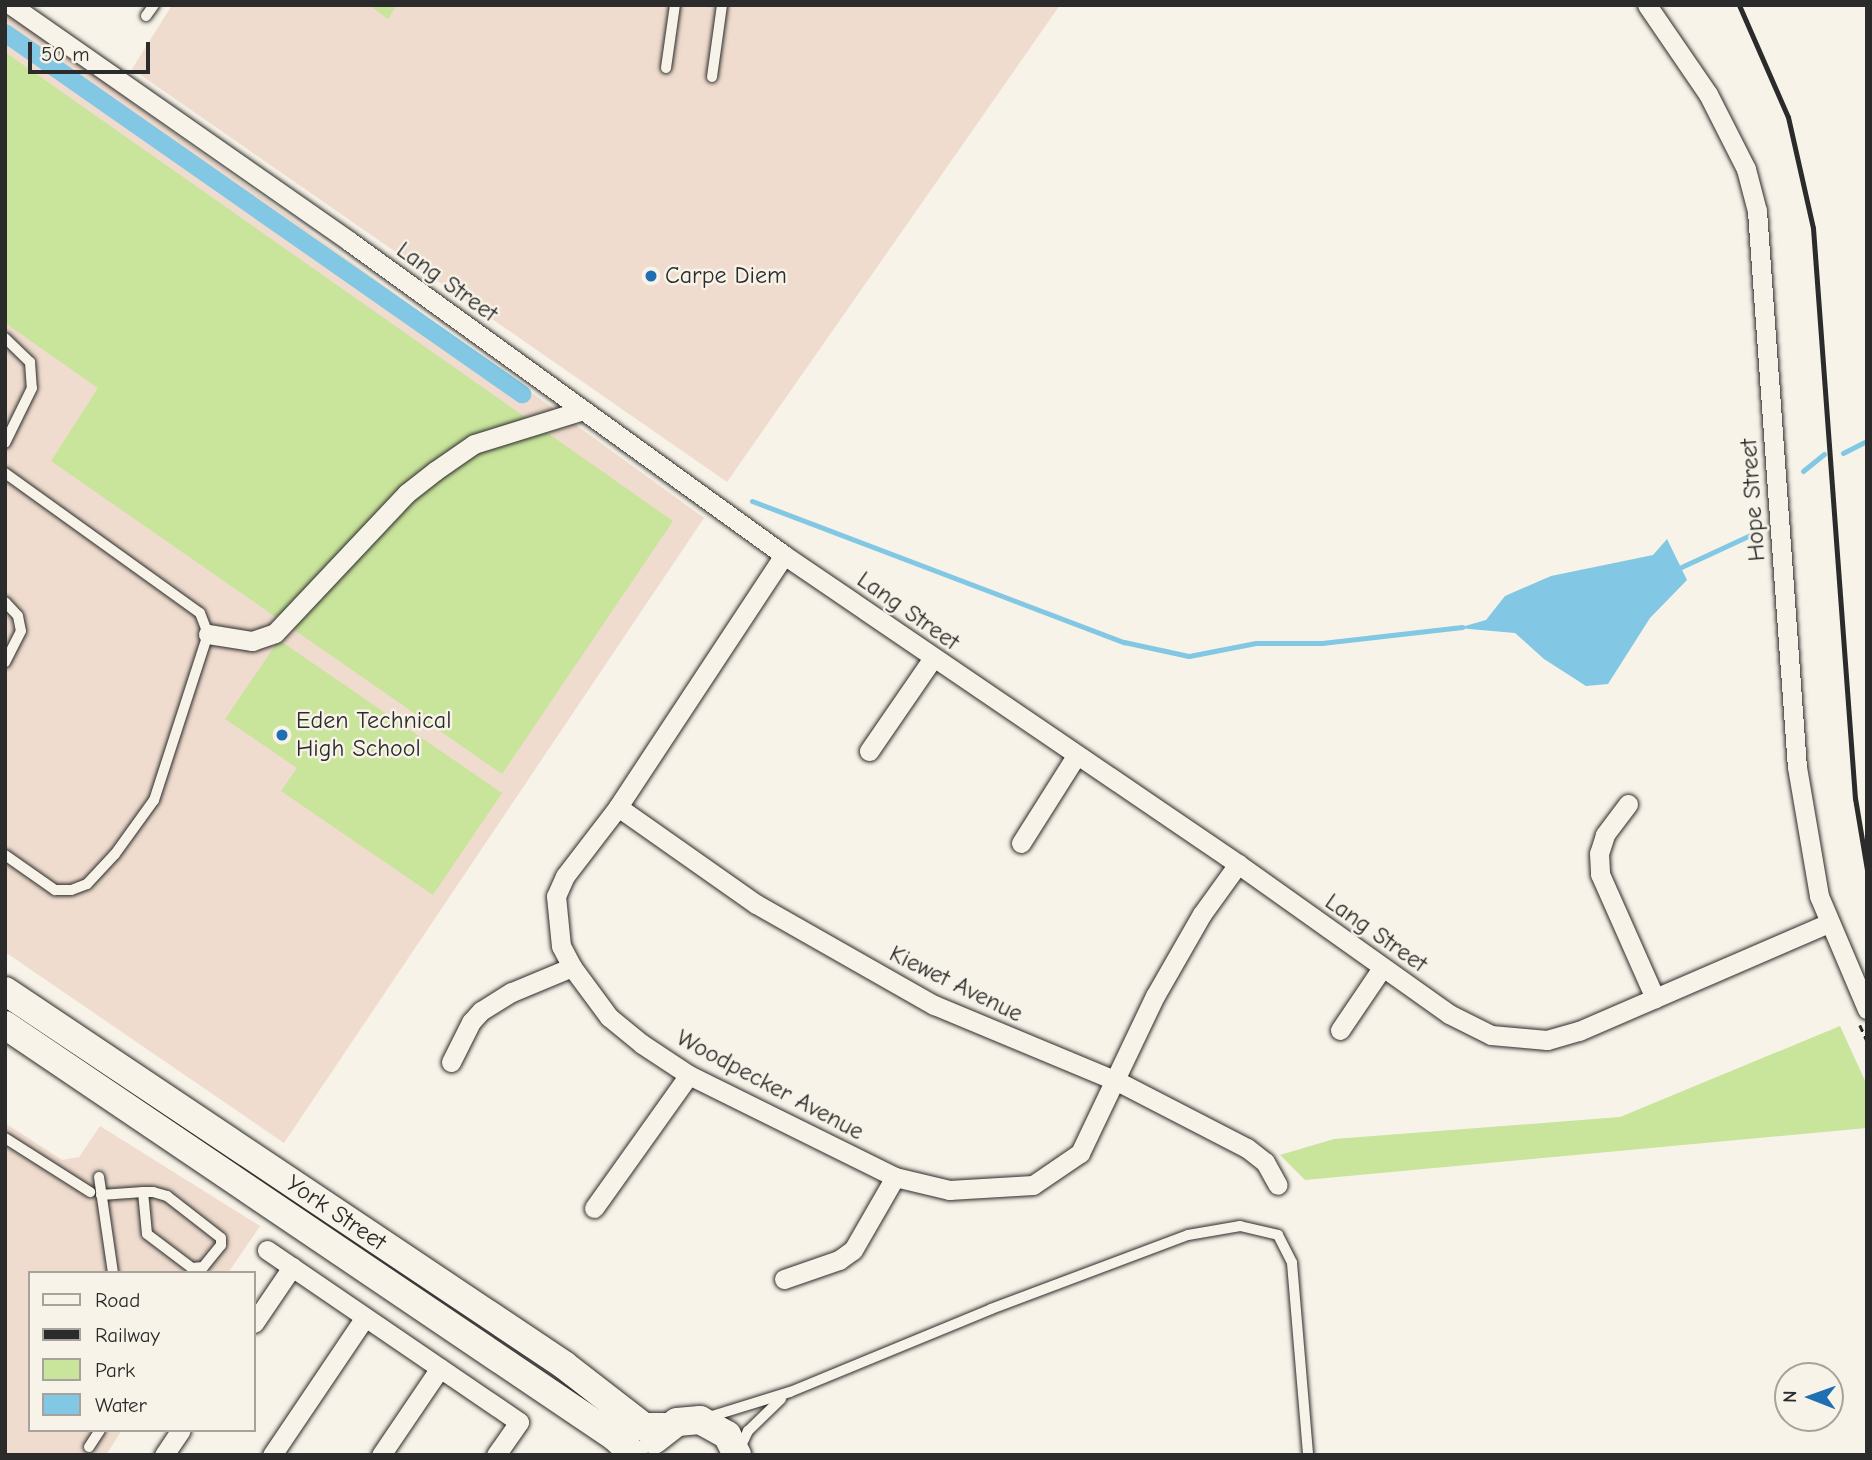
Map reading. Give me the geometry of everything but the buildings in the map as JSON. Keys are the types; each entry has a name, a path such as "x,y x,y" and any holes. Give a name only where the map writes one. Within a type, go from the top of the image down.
{"main road":[{"name":"York Street","path":"5,991 564,1365 643,1427 667,1427 700,1420"},
{"name":"York Street","path":"5,1025 606,1431 634,1455"},
{"path":"700,1420 719,1428 737,1454"},
{"path":"648,1455 667,1427"}],"street":[{"name":"Lang Street","path":"11,5 784,555 1238,864 1449,1014 1491,1035 1522,1040 1579,1031 1828,923"},
{"name":"Hope Street","path":"1647,5 1708,94 1746,169 1757,211 1797,767 1828,923 1867,1009"},
{"path":"208,634 252,641 275,633 407,493 435,471 474,444 583,410"},
{"name":"Woodpecker Avenue","path":"784,555 618,807 565,876 556,896 561,946 572,967 609,1017 690,1075 895,1177 950,1190 1033,1185 1080,1153 1117,1082 1155,996 1202,914 1238,864"},
{"path":"869,751 933,658"},
{"path":"1021,843 1076,756"},
{"path":"1628,804 1605,835 1599,853 1600,874 1655,998"},
{"name":"Kiewet Avenue","path":"618,807 756,904 934,1005 1117,1082 1247,1148 1265,1162 1279,1185"},
{"path":"451,1062 471,1022 481,1011 512,992 572,967"},
{"path":"1340,1030 1382,968"},
{"path":"594,1208 690,1075"},
{"path":"784,1279 839,1260 853,1250 895,1177"},
{"path":"267,1250 519,1422 496,1455"},
{"path":"256,1320 292,1267"},
{"path":"271,1455 365,1317"},
{"path":"381,1455 440,1368"},
{"path":"164,1455 180,1432"}],"lane":[{"path":"146,16 154,5"},
{"path":"666,68 675,5"},
{"path":"712,76 722,5"},
{"path":"5,338 30,362 32,388 5,443"},
{"path":"5,473 200,613 208,634 155,800 115,854 87,884 71,891 55,890 5,855"},
{"path":"5,602 18,616 21,631 5,662"},
{"path":"5,1138 90,1192"},
{"path":"99,1177 113,1271"},
{"path":"101,1195 142,1192 167,1196 221,1238 221,1245 204,1267 192,1268 147,1234 142,1192"},
{"path":"700,1420 790,1392 1188,1235 1240,1226 1263,1228 1278,1235 1292,1263 1308,1455"},
{"path":"737,1454 748,1431 790,1392"},
{"path":"89,1447 99,1432"}],"shaded area":[{"name":"Carpe Diem","path":"172,5 1060,5 727,482 132,69"},
{"name":"Eden Technical High School","path":"5,10 704,518 284,1143 5,952"},
{"path":"5,1123 62,1160 79,1157 100,1126 260,1226 229,1271 28,1271 28,1432 121,1432 106,1455 5,1455"}],"green space":[{"path":"369,5 397,5 388,19"},
{"path":"5,52 673,521 502,774 51,461 98,388 5,323"},
{"path":"279,640 502,793 433,895 281,791 297,768 225,719"},
{"path":"1840,1026 1867,1085 1867,1128 1305,1180 1280,1155 1334,1139 1620,1117"}],"water":[{"path":"1667,539 1687,580 1650,618 1608,684 1586,686 1544,659 1515,633 1458,628 1486,620 1505,596 1551,576 1653,555"}],"waterway":[{"path":"5,33 522,394"},
{"path":"1843,453 1867,441"},
{"path":"1803,471 1824,454"},
{"path":"752,501 1124,642 1189,656 1256,643 1322,643 1462,627"},
{"path":"1677,569 1757,532"}],"railway":[{"path":"1739,5 1788,117 1813,228 1855,798 1867,870"}],"place":[{"name":"Carpe Diem","path":"651,276"},
{"name":"Eden Technical High School","path":"282,735"}]}
